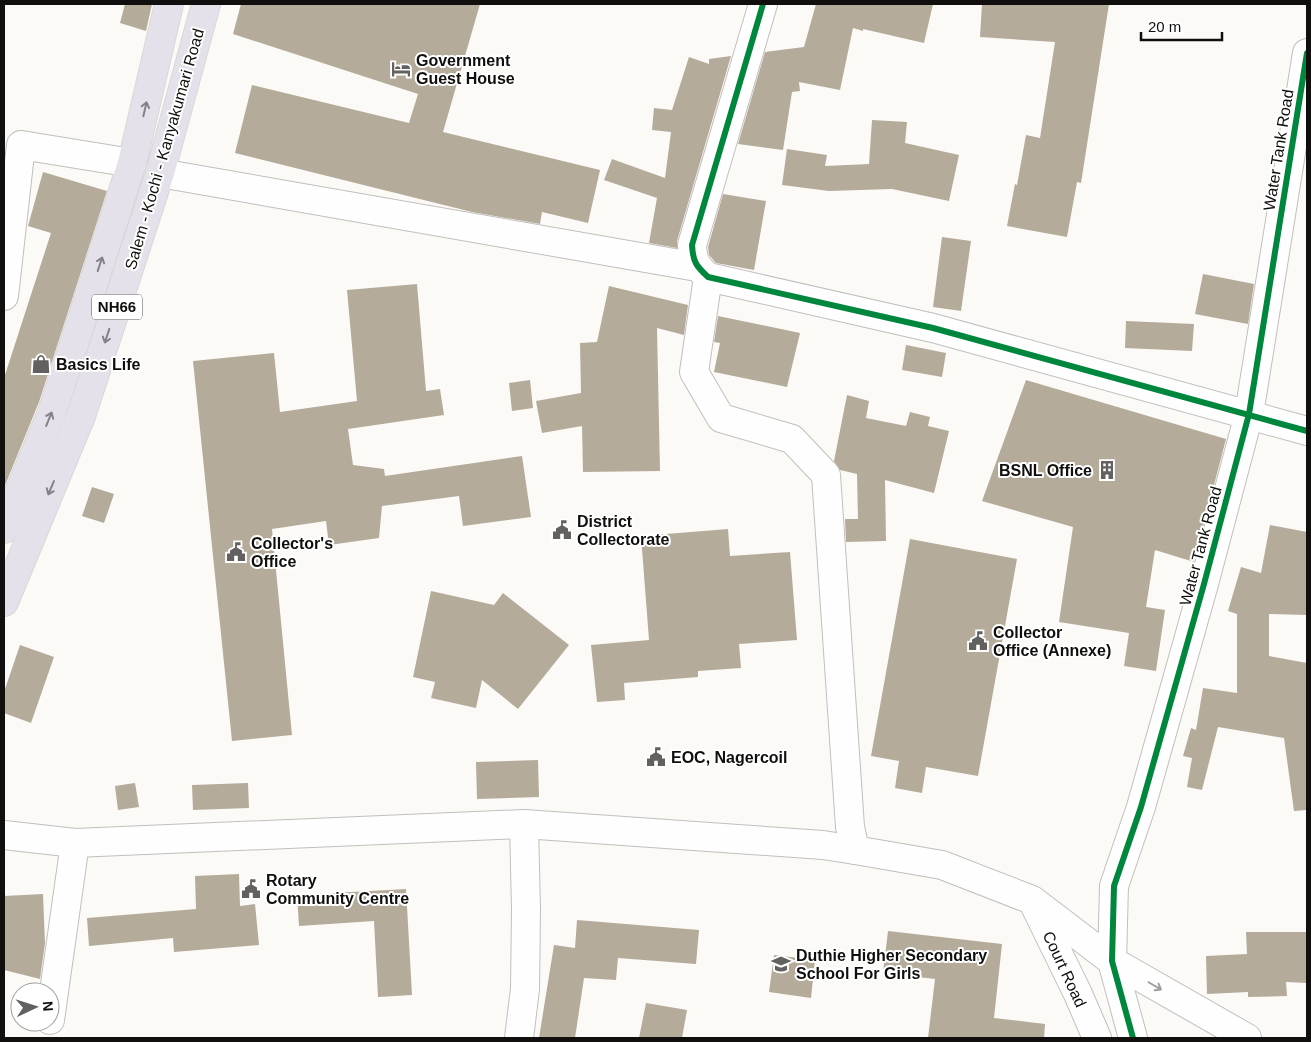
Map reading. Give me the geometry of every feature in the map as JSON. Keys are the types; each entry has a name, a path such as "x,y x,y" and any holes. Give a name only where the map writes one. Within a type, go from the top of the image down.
{"highway":[{"name":"Salem - Kochi - Kanyakumari Road","path":"4,529 52,412 132,163 169,4"},
{"name":"Salem - Kochi - Kanyakumari Road","path":"4,602 81,416 160,172 206,4"}],"street":[{"path":"763,4 692,245 693,257 702,272 694,372 721,418 792,439 826,475 850,827 855,850"},
{"name":"Water Tank Road","path":"1132,1038 1112,961 1114,886 1141,807 1204,584 1249,414 1307,53"},
{"path":"4,296 12,144 132,163"},
{"path":"160,172 702,272 933,328 1307,431"},
{"path":"4,813 15,822 32,831 69,842"},
{"path":"519,1038 525,989 524,824"},
{"path":"4,853 69,842 524,824 823,845 942,865 1032,900 1112,961 1247,1038"},
{"path":"4,835 69,842"},
{"path":"54,982 69,842"},
{"name":"Court Road","path":"1032,900 1078,994 1097,1038"}],"building":[{"path":"125,4 152,4 146,31 120,23"},
{"path":"241,4 480,4 443,132 600,170 588,223 542,212 540,224 472,212 235,153 252,85 409,123 418,94 233,34"},
{"path":"816,4 933,4 924,43 853,28 840,90 799,82 800,91 792,92 783,150 738,144 765,52 804,47"},
{"path":"982,4 1109,4 1081,183 1077,182 1067,237 1007,226 1026,135 1040,138 1055,42 980,37"},
{"path":"731,56 677,241 677,248 649,243 657,198 604,180 612,159 665,178 671,132 652,130 654,108 672,110 689,57 709,64 709,59"},
{"path":"872,120 907,122 905,143 959,155 949,201 892,189 829,191 782,185 787,149 827,155 825,166 869,164"},
{"path":"43,172 107,191 39,402 4,488 4,378 51,233 28,226"},
{"path":"723,194 766,201 754,270 716,263 709,255 708,247"},
{"path":"942,237 971,241 961,311 933,307"},
{"path":"1203,274 1254,284 1248,324 1195,314"},
{"path":"417,284 426,391 440,389 444,415 348,429 353,465 384,469 385,476 522,456 531,517 463,526 459,496 382,506 379,538 329,545 326,521 272,529 292,735 232,741 193,361 274,353 280,412 357,401 347,290"},
{"path":"609,286 688,305 684,335 657,328 660,471 583,472 582,426 542,433 536,401 581,393 580,343 597,342"},
{"path":"718,316 800,333 787,387 714,372 720,343 714,342"},
{"path":"1126,321 1194,324 1192,351 1125,348"},
{"path":"906,345 946,353 942,377 902,370"},
{"path":"530,380 533,408 512,411 509,383"},
{"name":"BSNL Office","path":"1026,380 1226,439 1194,562 1155,550 1146,607 1165,610 1156,671 1124,666 1129,633 1059,622 1073,527 982,501"},
{"path":"847,395 869,401 866,418 906,426 910,412 930,417 928,426 949,431 934,493 885,480 886,541 846,542 845,519 858,519 857,474 840,470 834,461"},
{"path":"92,487 114,494 104,523 82,516"},
{"path":"1270,525 1307,532 1307,615 1269,614 1269,656 1307,663 1307,810 1294,811 1284,738 1218,727 1202,790 1187,787 1192,758 1183,756 1191,728 1196,730 1203,688 1237,693 1237,614 1228,611 1241,567 1261,573"},
{"path":"728,529 730,556 790,552 797,640 739,644 741,668 698,671 698,677 624,683 625,700 597,702 591,645 649,640 641,536"},
{"path":"910,539 1017,559 978,776 926,767 922,793 895,788 899,761 871,756"},
{"path":"431,591 494,605 503,593 569,645 518,709 482,680 476,708 431,698 435,682 413,677"},
{"path":"20,645 54,657 31,723 4,713 4,692"},
{"path":"538,760 539,797 477,799 476,762"},
{"path":"135,783 139,807 118,810 115,786"},
{"path":"248,783 249,808 193,810 192,785"},
{"path":"239,874 240,906 255,904 259,945 174,952 173,938 89,946 87,918 196,909 195,876"},
{"path":"406,889 412,995 378,997 374,921 299,926 297,895"},
{"path":"43,894 45,943 40,979 4,970 4,896"},
{"path":"577,920 699,930 696,964 618,958 616,980 584,978 575,1038 539,1038 554,945 575,948"},
{"path":"888,931 1002,944 994,1018 1045,1024 1044,1038 928,1038 935,979 883,973"},
{"path":"1246,932 1307,932 1307,983 1286,982 1287,996 1248,997 1248,992 1207,994 1206,956 1247,954"},
{"path":"774,955 815,960 811,998 769,992"},
{"path":"646,1003 687,1010 682,1038 639,1038"}],"cycle path":[{"path":"763,4 692,245 696,263 708,277 933,328 1307,431"},
{"path":"1133,1038 1112,961 1114,886 1141,807 1204,584 1249,414 1307,53"}],"place":[{"name":"Government Guest House","path":"401,69"},
{"name":"Basics Life","path":"41,364"},
{"name":"BSNL Office","path":"1107,470"},
{"name":"District Collectorate","path":"562,530"},
{"name":"Collector's Office","path":"236,552"},
{"name":"Collector Office (Annexe)","path":"978,641"},
{"name":"EOC, Nagercoil","path":"656,757"},
{"name":"Rotary Community Centre","path":"251,889"},
{"name":"Duthie Higher Secondary School For Girls","path":"781,964"}]}
